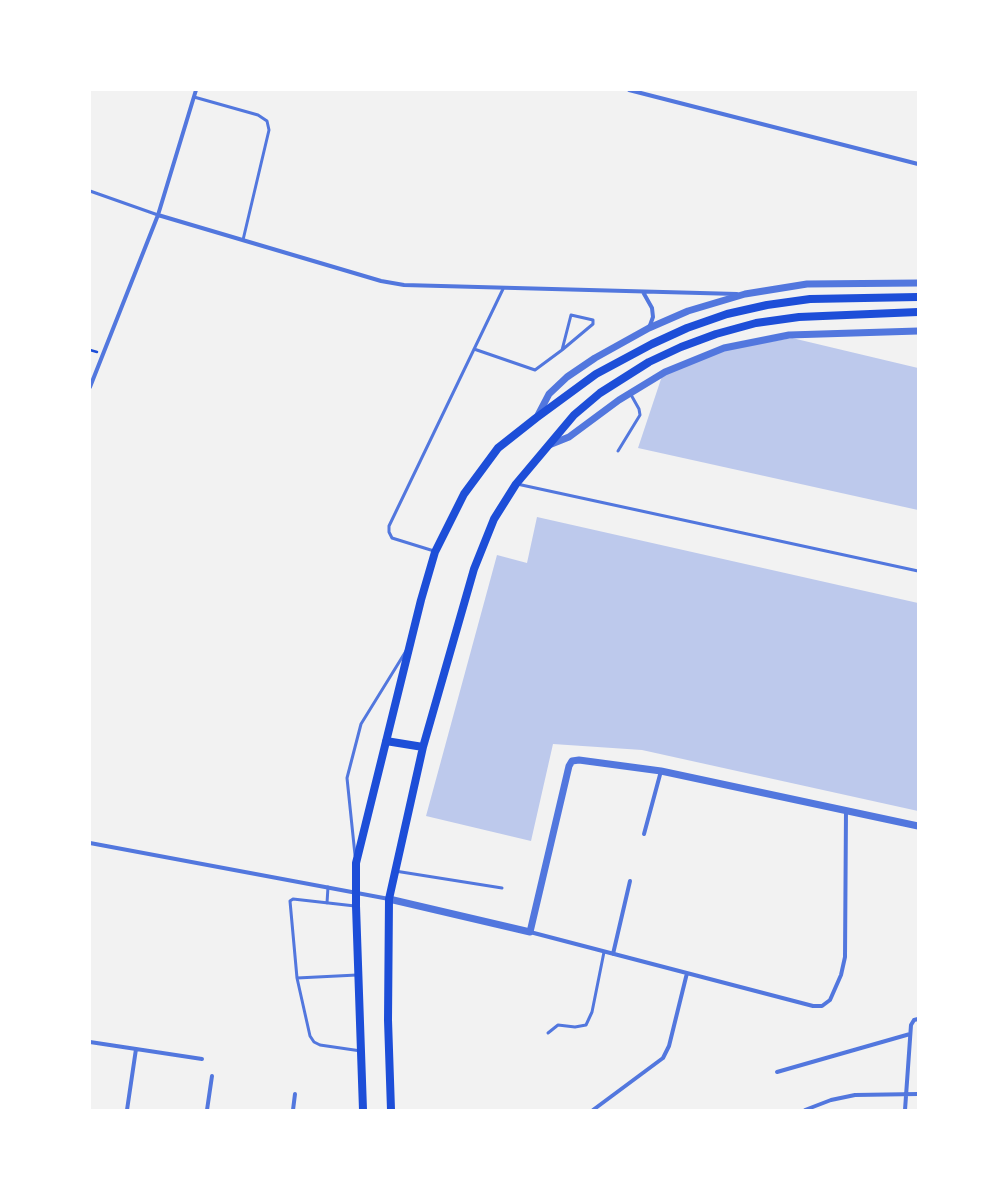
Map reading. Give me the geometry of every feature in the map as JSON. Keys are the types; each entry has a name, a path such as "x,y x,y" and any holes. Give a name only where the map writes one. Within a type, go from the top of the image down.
{"main road":[{"path":"363,1110 355,892 356,863 408,648 435,552 464,494 498,448 536,418 596,374 680,331 727,314 767,305 810,299 918,297"},
{"path":"391,1110 388,1020 389,899 423,748 474,569 494,519 516,484 574,416 600,394 649,362 681,347 716,334 756,323 799,317 918,312"},
{"path":"386,741 423,748"}],"street":[{"path":"90,387 158,215 196,90"},
{"path":"629,90 918,164"},
{"path":"158,215 396,284 503,289 745,294"},
{"path":"536,418 549,394 567,377 595,358 649,328 688,311 745,294 807,284 916,283"},
{"path":"643,292 652,308 653,317 649,328"},
{"path":"549,445 569,438 630,393 664,372 724,348 789,335 918,331"},
{"path":"530,932 569,766 572,761 579,760 661,771 846,809 918,826"},
{"path":"644,834 661,771"},
{"path":"90,843 389,899 530,932 813,1006 822,1006 830,1000 841,975 845,957 846,809"},
{"path":"613,954 630,881"},
{"path":"593,1110 663,1058 669,1046 687,973"},
{"path":"906,1110 911,1025 916,1020"},
{"path":"777,1072 910,1034"},
{"path":"90,1042 202,1059"},
{"path":"127,1110 136,1049"},
{"path":"207,1110 212,1076"},
{"path":"805,1110 832,1100 855,1096 906,1093 918,1094"},
{"path":"293,1110 295,1094"}],"lane":[{"path":"194,97 258,115 267,122 269,130 243,240"},
{"path":"90,191 158,215"},
{"path":"916,283 918,276"},
{"path":"435,552 392,538 389,532 389,526 503,289"},
{"path":"474,350 535,370 562,350 593,324 593,320 571,315 562,350"},
{"path":"618,451 640,415 639,408 630,393"},
{"path":"516,484 918,572"},
{"path":"356,863 347,778 362,724 408,648"},
{"path":"395,871 502,888"},
{"path":"327,903 328,887"},
{"path":"356,906 293,899 290,901 297,978 310,1036 314,1042 320,1045 361,1051"},
{"path":"548,1032 551,1028 558,1025 575,1027 586,1025 592,1012 604,952"},
{"path":"297,978 359,975"}],"building":[{"path":"792,338 918,368 918,510 638,448 662,376 728,349"},
{"path":"537,517 918,603 918,811 642,750 553,744 531,841 426,816 497,555 527,563"}]}
